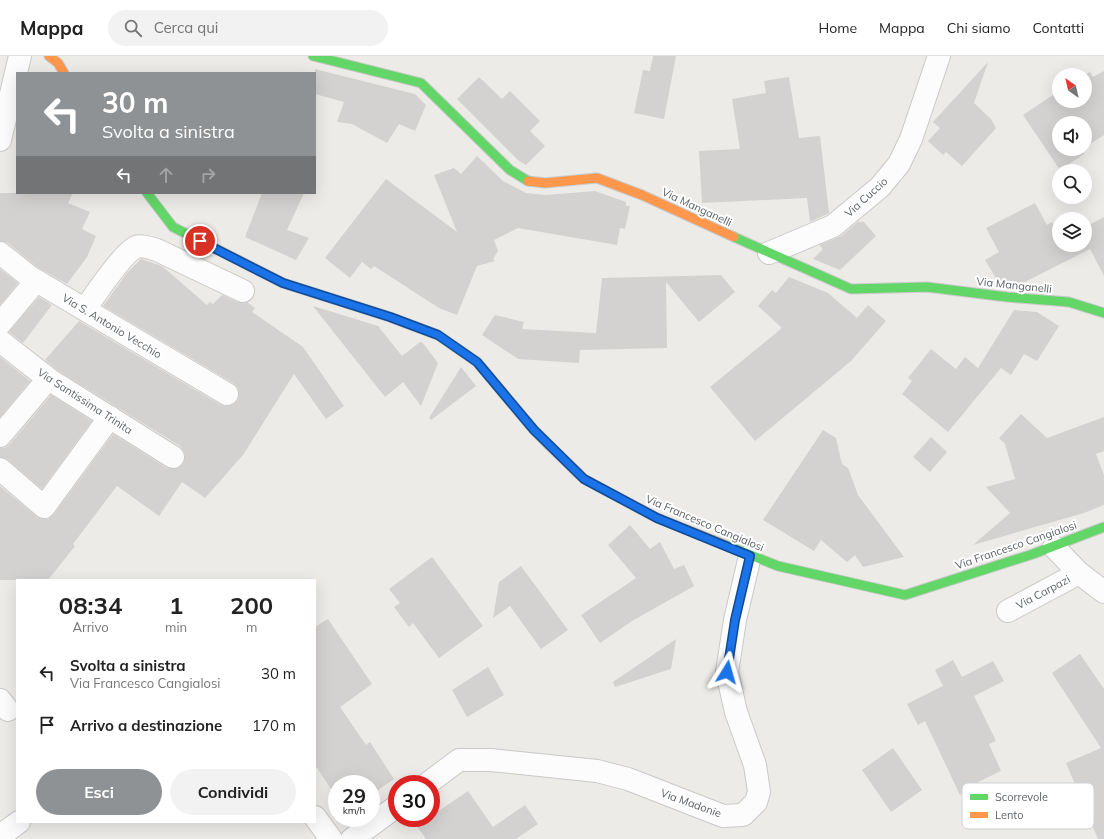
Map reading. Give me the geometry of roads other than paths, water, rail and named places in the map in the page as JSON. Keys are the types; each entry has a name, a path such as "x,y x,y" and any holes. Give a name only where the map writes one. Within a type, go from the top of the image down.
{"street":[{"path":"16,72 20,56"},
{"path":"50,56 58,63 63,72"},
{"name":"Via Manganelli","path":"314,56 367,62 421,83 510,170 528,181 545,183 597,178 642,194 851,289 927,287 1007,297 1069,302 1104,313"},
{"name":"Via Cuccio","path":"769,253 833,226 880,187 899,164 911,139 939,56"},
{"path":"0,140 16,73"},
{"name":"Via Francesco Cangialosi","path":"148,194 173,227 283,283 390,317 438,335 477,362 534,430 584,479 657,518 778,566 905,595 1054,547 1104,527"},
{"path":"85,309 117,267 132,250 137,247 147,247 157,250 242,291"},
{"name":"Via S. Antonio Vecchio","path":"0,253 36,281 227,394"},
{"path":"0,324 36,281"},
{"name":"Via Santissima Trinita","path":"0,341 48,379 173,457"},
{"path":"0,436 48,379"},
{"path":"0,469 44,507 110,417"},
{"path":"1054,547 1078,573 1104,592"},
{"name":"Via Madonie","path":"439,775 459,760 491,760 596,771 628,779 723,816 743,815 756,802 759,792 755,766 736,712 727,672 735,620 750,556"},
{"name":"Via Carpazi","path":"1008,611 1078,573"},
{"path":"352,839 388,813"},
{"path":"316,818 331,839"},
{"path":"0,836 18,823"}]}
